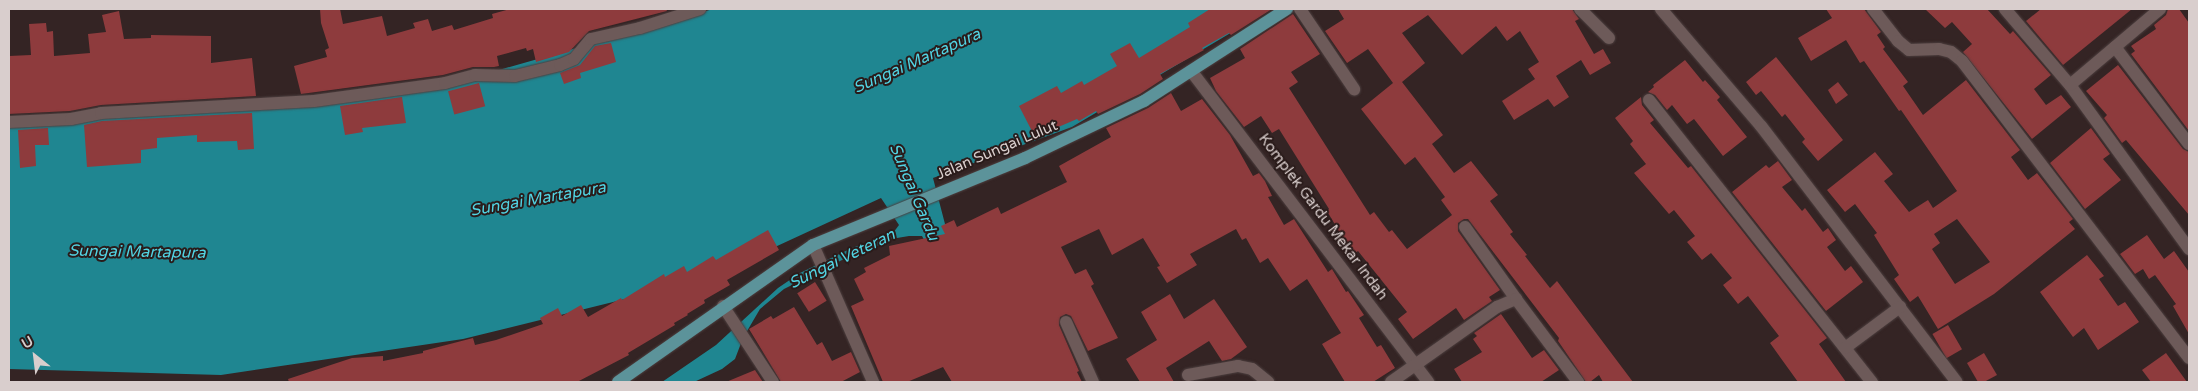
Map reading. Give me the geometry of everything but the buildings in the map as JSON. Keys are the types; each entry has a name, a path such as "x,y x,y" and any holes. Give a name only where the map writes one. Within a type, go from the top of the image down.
{"main road":[{"name":"Jalan Sungai Lulut","path":"618,382 723,306 864,223 1025,158 1144,101 1192,72 1286,9"}],"street":[{"path":"9,122 71,119 101,113 314,101 445,83 475,76 515,76 560,65 574,59 590,39 640,28 700,9"},
{"path":"1300,9 1354,89"},
{"path":"1580,9 1609,38"},
{"path":"1661,9 1761,126 1956,382"},
{"path":"1873,9 1898,41 1909,50 1939,49 1951,52 1962,61 2189,358"},
{"path":"2006,9 2070,85 2189,250"},
{"path":"2070,85 2160,9"},
{"path":"2115,47 2189,144"},
{"name":"Komplek Gardu Mekar Indah","path":"1192,72 1428,382"},
{"path":"1649,100 1872,382"},
{"path":"1465,227 1578,382"},
{"path":"816,250 873,382"},
{"path":"1391,382 1497,307 1516,299"},
{"path":"723,306 772,382"},
{"path":"1845,348 1900,307"},
{"path":"1066,322 1093,382"},
{"path":"1188,375 1238,366 1252,369 1268,382"}],"water":[{"path":"713,9 1271,9 1072,127 933,178 945,224 1033,331 1058,382 1035,382 1017,351 949,286 922,236 909,236 885,240 884,244 852,255 784,289 760,309 743,338 735,359 722,369 694,382 662,382 716,345 778,288 800,273 852,248 893,233 899,225 881,198 706,279 463,339 221,375 9,369 9,121 271,105 492,72"}],"water label":[{"name":"Sungai Martapura","path":"917,61"},
{"name":"Sungai Gardu","path":"914,192"},
{"name":"Sungai Martapura","path":"538,199"},
{"name":"Sungai Martapura","path":"137,252"},
{"name":"Sungai Veteran","path":"842,259"}]}
